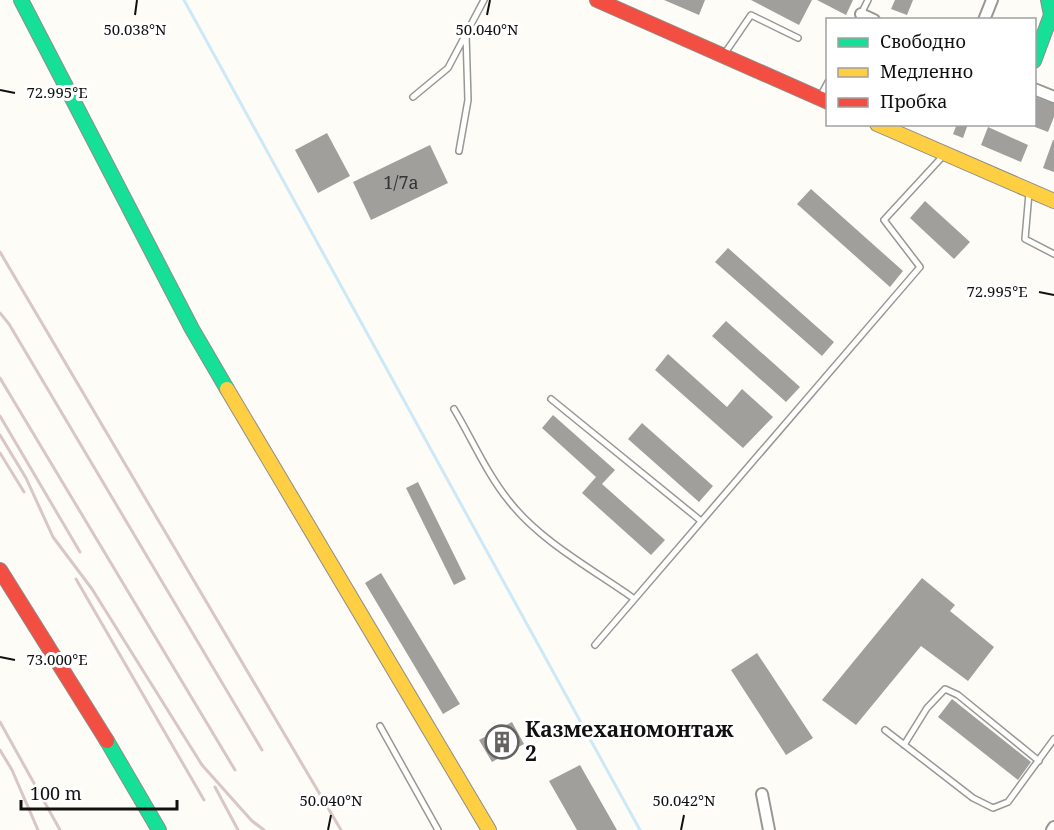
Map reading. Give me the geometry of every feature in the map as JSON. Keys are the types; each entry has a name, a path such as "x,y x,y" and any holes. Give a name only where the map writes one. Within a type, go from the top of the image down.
{"street":[{"path":"21,0 192,329 489,830"},
{"path":"597,0 824,100"},
{"path":"985,18 992,0"},
{"path":"1036,59 1051,15 1048,0"},
{"path":"1036,89 1054,97"},
{"path":"881,126 1054,201"},
{"path":"0,570 159,830"},
{"path":"762,794 769,830"}],"lane":[{"path":"413,97 448,68 484,0"},
{"path":"860,17 868,0"},
{"path":"723,57 751,15 798,38"},
{"path":"459,151 468,100 466,33"},
{"path":"596,645 633,598 920,267 884,220 945,155"},
{"path":"1030,191 1025,239 1054,254"},
{"path":"551,399 701,521"},
{"path":"454,409 507,500 520,514 541,532 633,598"},
{"path":"904,745 927,708 945,689 958,694 1039,760"},
{"path":"380,726 438,830"},
{"path":"885,730 973,798 993,808 1008,802 1054,739"}],"building":[{"path":"664,0 705,0 699,15"},
{"path":"751,0 812,0 799,25"},
{"path":"817,0 853,0 846,15"},
{"path":"895,0 913,0 907,15 891,9"},
{"path":"1036,97 1054,104 1054,117 1048,132 1035,127"},
{"path":"956,126 967,126 963,138 953,134"},
{"path":"988,127 1028,145 1021,162 981,145"},
{"path":"327,133 350,176 318,193 295,150"},
{"path":"1054,140 1054,172 1043,168"},
{"path":"430,145 448,183 371,220 353,182"},
{"path":"811,189 903,271 890,287 797,204"},
{"path":"925,201 970,242 954,259 910,218"},
{"path":"728,248 834,342 822,356 715,262"},
{"path":"726,321 800,387 786,402 712,336"},
{"path":"668,354 727,407 742,389 773,417 743,448 655,370"},
{"path":"553,415 615,470 602,484 665,540 651,555 582,493 596,477 542,428"},
{"path":"642,423 713,486 699,502 628,439"},
{"path":"418,482 466,579 454,585 406,488"},
{"path":"381,573 460,704 443,714 365,583"},
{"path":"922,578 955,605 950,611 994,647 968,681 921,646 856,725 822,700"},
{"path":"757,653 813,738 786,755 731,670"},
{"path":"952,699 1031,762 1018,780 938,717"},
{"name":"Казмеханомонтаж 2","path":"512,722 524,744 492,762 479,740"},
{"path":"580,765 617,830 577,830 549,781"}],"waterway":[{"path":"184,0 640,830"}],"railway":[{"path":"0,252 341,830"},
{"path":"0,313 9,324 262,750"},
{"path":"0,378 235,770"},
{"path":"0,416 80,552"},
{"path":"0,435 26,478 53,537 92,589 202,765 252,821 264,830"},
{"path":"0,453 24,492"},
{"path":"76,579 204,800"},
{"path":"0,722 60,830"},
{"path":"0,750 12,770 38,830"},
{"path":"215,787 238,830"}],"traffic: fast":[{"path":"21,0 192,329 227,389"},
{"path":"1036,56 1051,15 1048,0"},
{"path":"107,741 159,830"}],"traffic: slow":[{"path":"882,126 1054,201"},
{"path":"227,389 489,830"}],"traffic: jam":[{"path":"597,0 826,101"},
{"path":"0,570 107,741"}],"place":[{"name":"Казмеханомонтаж 2","path":"502,742"}]}
